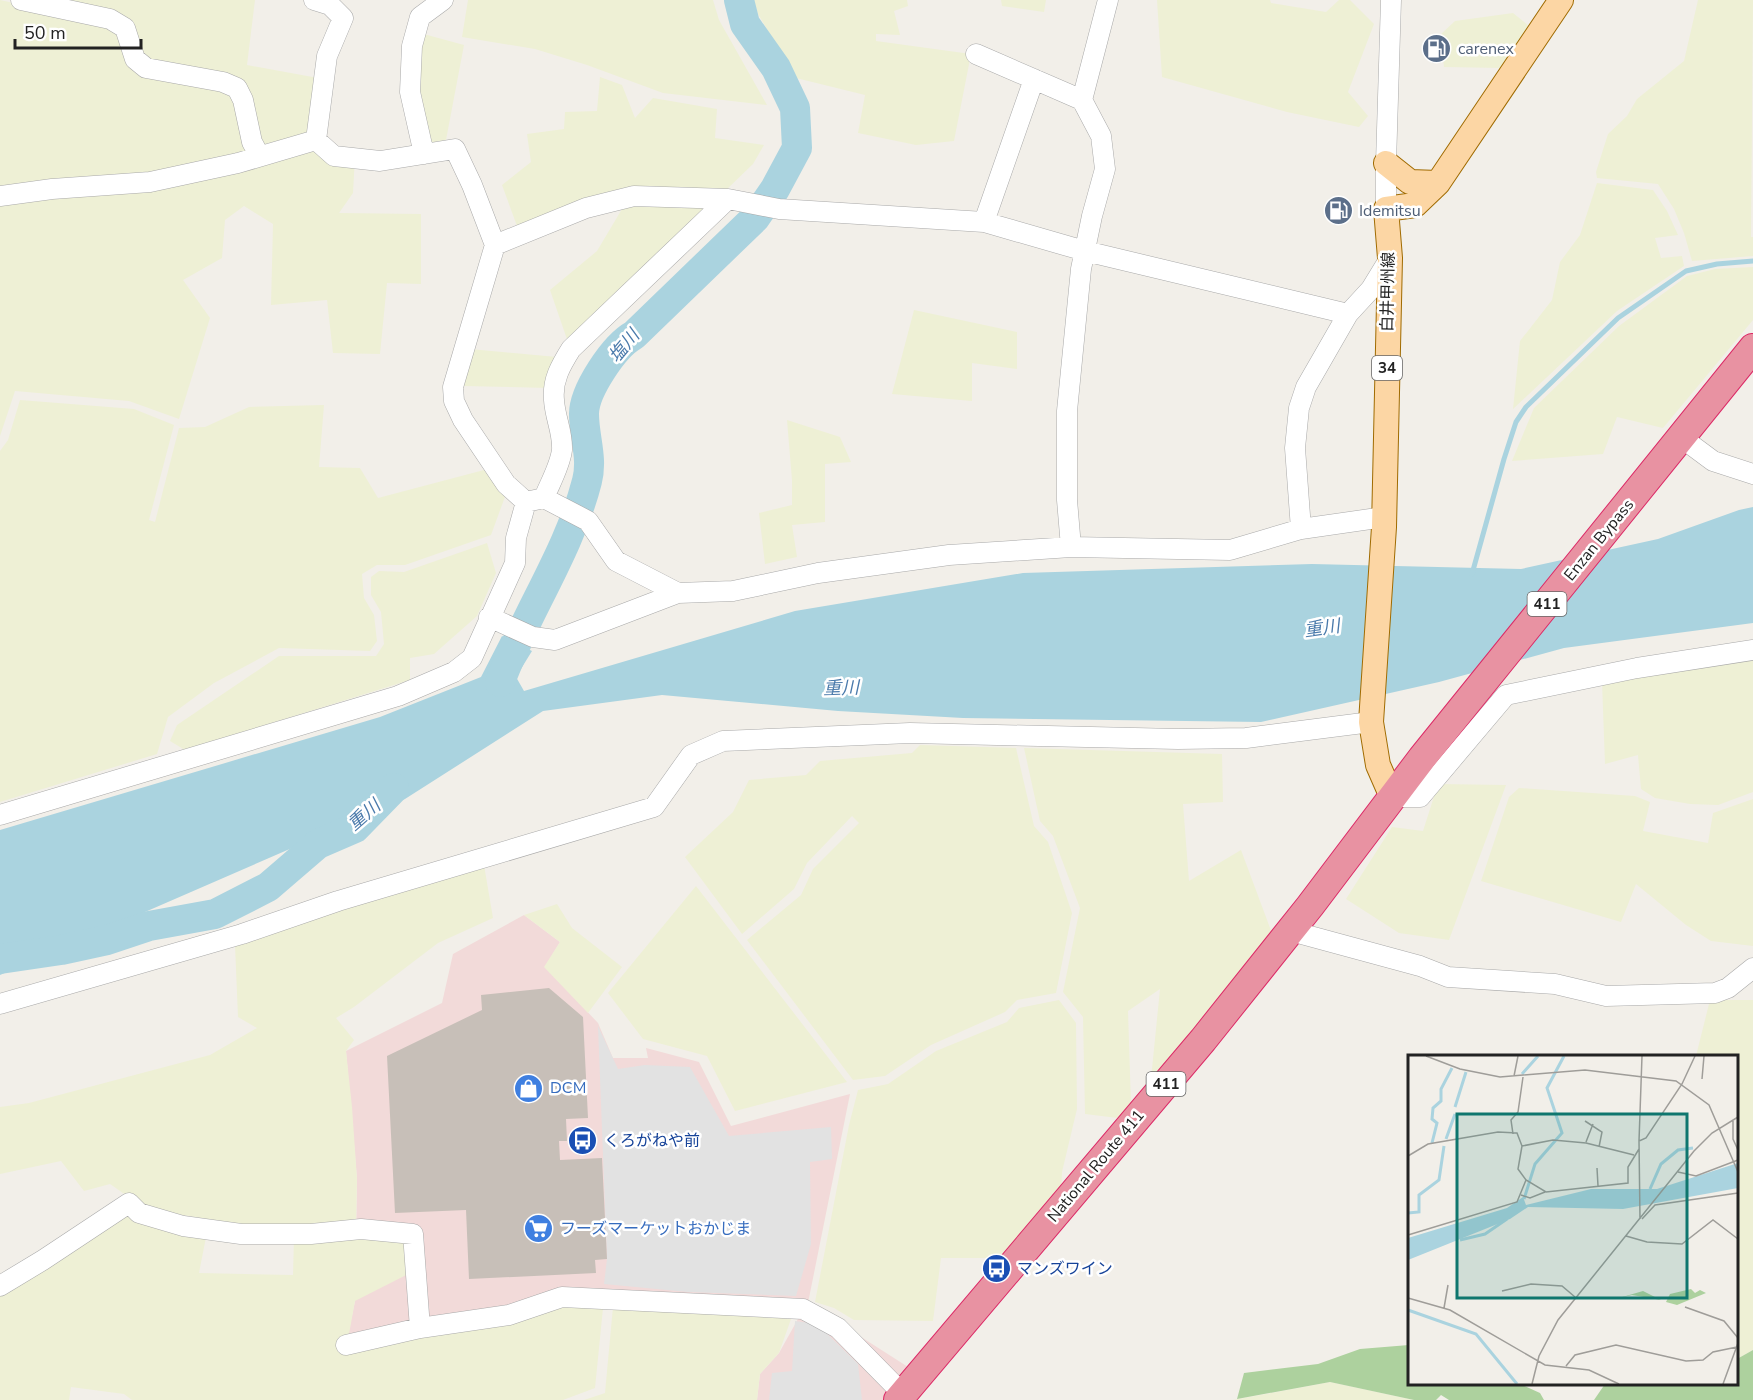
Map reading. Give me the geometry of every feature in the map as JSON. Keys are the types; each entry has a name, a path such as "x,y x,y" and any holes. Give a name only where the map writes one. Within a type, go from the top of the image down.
{"highway":[{"name":"Enzan Bypass","path":"1422,758 1753,348"},
{"name":"National Route 411","path":"900,1397 1203,1040 1290,931 1422,758"}],"main road":[{"path":"1386,209 1415,206 1438,183 1561,0"},
{"path":"1386,163 1410,182 1438,183"},
{"name":"白井甲州線","path":"1386,209 1390,258 1384,522 1371,722 1378,765 1392,797"}],"street":[{"path":"21,0 110,19 125,28 135,59 146,68 223,82 237,88 243,100 252,142 259,155"},
{"path":"314,0 330,5 344,18 327,56 316,140"},
{"path":"423,154 410,92 412,46 420,17 443,0"},
{"path":"1082,100 1108,0"},
{"path":"1386,209 1391,0"},
{"path":"976,54 1082,100 1101,135 1105,169 1081,269 1067,411 1067,500 1071,548"},
{"path":"984,222 1034,79"},
{"path":"0,196 52,189 150,182 238,163 316,140"},
{"path":"316,140 334,156 380,161 455,149 472,184 495,245 453,387 454,400 463,420 506,484 535,500 588,521 616,561 678,593"},
{"path":"495,245 586,208 634,196 728,199 779,208 984,222 1085,251 1348,314"},
{"path":"0,815 398,696 454,672 472,658 515,562 516,538 535,500 560,459 562,434 554,399 557,371 571,349 728,199"},
{"path":"1300,529 1295,448 1299,408 1306,387 1348,314 1371,289 1390,258"},
{"path":"1676,445 1713,461 1753,474"},
{"path":"489,617 533,637 555,640 678,593 733,591 818,573 950,555 1071,548 1230,550 1300,529 1384,522"},
{"path":"1392,797 1420,797 1506,695 1637,668 1753,650"},
{"path":"0,1004 242,934 338,901 654,807 691,754 723,741 910,733 1178,740 1246,738 1371,722"},
{"path":"1290,931 1420,966 1448,977 1555,984 1606,996 1715,993 1728,988 1753,968"},
{"path":"0,1286 129,1203 139,1213 183,1226 241,1234 311,1234 361,1229 413,1234 420,1328"},
{"path":"346,1345 420,1328 509,1315 562,1297 803,1310 838,1328 900,1397"}],"shaded area":[{"path":"524,915 560,942 545,967 598,1023 613,1058 648,1058 646,1048 699,1062 731,1126 850,1094 808,1303 919,1374 898,1400 757,1400 760,1374 779,1353 803,1310 562,1297 346,1345 355,1301 357,1179 346,1051 442,1003 453,954"},
{"path":"598,1026 618,1069 645,1065 690,1067 729,1136 831,1127 832,1159 810,1162 811,1244 796,1296 688,1292 604,1284 607,1259"},
{"path":"795,1321 817,1324 858,1364 862,1400 769,1400 772,1373 792,1371"}],"green space":[{"path":"0,0 99,22 121,30 132,61 235,95 249,154 152,176 0,191"},
{"path":"49,0 255,0 247,65 318,78 309,133 258,146 245,90 150,64 139,56 130,27"},
{"path":"468,0 713,0 719,20 767,105 663,93 535,49 462,37"},
{"path":"754,0 907,0 908,6 894,11 900,35 876,34 876,41 971,54 954,141 916,145 858,133 865,95 796,78 758,14"},
{"path":"1001,0 1046,0 1044,12 1002,6"},
{"path":"1157,0 1270,0 1271,3 1326,12 1339,0 1350,0 1374,24 1348,92 1368,116 1359,127 1287,112 1162,77"},
{"path":"1698,0 1753,0 1751,237 1753,237 1753,256 1692,261 1674,209 1658,184 1597,178 1596,172 1608,134 1627,116 1637,99 1684,61"},
{"path":"1513,13 1529,26 1502,68 1444,67 1440,35 1455,21"},
{"path":"420,33 464,45 446,140 429,143 417,98"},
{"path":"600,77 622,85 635,118 653,98 717,109 715,138 764,145 753,164 724,192 633,188 517,226 502,185 531,162 527,134 564,129 565,112 597,111"},
{"path":"302,146 355,156 353,193 339,213 421,214 421,284 387,283 380,354 333,353 327,300 271,305 273,224 244,206 225,220 222,258 183,280 210,318 179,419 129,401 15,391 0,436 0,200"},
{"path":"1597,183 1653,190 1667,211 1678,235 1655,238 1661,258 1682,256 1684,266 1617,311 1513,409 1520,341 1552,300 1560,262 1580,235"},
{"path":"644,202 718,209 569,345 550,290 597,251 622,209"},
{"path":"1753,267 1753,320 1663,428 1617,417 1603,454 1512,461 1534,408 1619,326 1687,276 1715,269"},
{"path":"914,310 1017,332 1017,369 972,363 972,401 892,394"},
{"path":"470,349 557,357 550,388 463,386"},
{"path":"20,400 134,409 174,425 149,520 155,522 179,428 205,427 249,407 324,405 319,467 360,468 378,498 484,470 506,494 491,535 405,565 377,565 362,574 364,598 374,615 377,641 370,651 279,648 214,683 168,717 157,754 0,802 0,451 8,440"},
{"path":"787,420 840,437 851,462 825,464 825,522 792,525 797,557 765,564 759,513 792,505"},
{"path":"487,543 496,573 477,616 434,654 410,658 410,680 185,750 170,741 177,725 279,656 376,656 384,644 381,612 371,595 371,577 379,571 404,572"},
{"path":"1753,657 1753,792 1718,805 1690,804 1655,798 1641,789 1638,755 1605,764 1602,682"},
{"path":"920,745 1016,748 1034,826 1048,842 1072,913 1056,993 1017,1000 1005,1012 931,1045 885,1076 853,1080 747,940 801,895 813,869 859,823 852,816 807,863 794,889 742,934 685,857 733,812 749,780 806,775 820,761 912,753"},
{"path":"1024,748 1222,754 1223,802 1183,804 1189,881 1241,850 1273,936 1150,1089 1160,989 1128,1011 1131,1104 1126,1119 1085,1114 1083,1017 1063,992 1080,908 1053,836 1040,821"},
{"path":"1438,784 1506,785 1449,940 1399,933 1346,899 1392,827 1423,831"},
{"path":"1519,788 1635,796 1650,802 1643,831 1708,843 1713,813 1753,799 1753,946 1711,941 1686,925 1636,884 1621,922 1481,881 1509,797"},
{"path":"484,865 493,918 438,943 354,1007 336,1018 354,1040 346,1051 357,1179 356,1225 244,1225 146,1209 110,1184 84,1191 61,1161 0,1174 0,1107 29,1103 210,1055 257,1028 238,1017 235,945 332,910"},
{"path":"696,886 847,1082 735,1111 707,1056 643,1039 608,993"},
{"path":"557,904 572,928 622,967 588,1013 544,967 560,942 524,915"},
{"path":"1059,1000 1076,1023 1077,1109 1062,1172 1061,1195 999,1273 986,1258 941,1258 933,1321 854,1320 834,1308 815,1302 849,1125 858,1090 888,1084 936,1051 1007,1022 1019,1008"},
{"path":"1710,1000 1753,1000 1753,1350 1738,1358 1738,1055 1696,1055"},
{"path":"122,1211 208,1227 199,1273 293,1275 294,1237 413,1234 416,1270 355,1301 347,1345 561,1306 603,1308 595,1388 563,1400 132,1400 124,1394 71,1387 69,1400 0,1400 0,1295"},
{"path":"613,1307 791,1319 779,1353 760,1374 757,1400 584,1400 605,1393"},
{"path":"1408,1345 1408,1385 1522,1385 1540,1393 1544,1400 1449,1400 1441,1395 1436,1400 1414,1400 1330,1382 1237,1399 1244,1373 1318,1364 1360,1349"},
{"path":"1753,1350 1753,1400 1594,1400 1604,1385 1738,1385 1738,1358"},
{"path":"1330,1382 1414,1400 1233,1400"}],"water":[{"path":"1753,507 1753,623 1564,648 1439,682 1261,722 963,718 838,711 662,695 543,711 405,799 0,975 0,830 380,717 481,677 502,636 532,651 516,677 524,691 795,611 1023,573 1312,564 1521,569 1658,539"}],"building":[{"path":"549,988 583,1017 588,1118 566,1119 567,1141 559,1141 560,1160 602,1158 607,1259 595,1260 596,1273 469,1279 466,1210 395,1213 387,1056 482,1010 481,995"}],"waterway":[{"name":"塩川","path":"500,682 558,558 579,507 589,472 584,423 585,404 601,370 626,341 755,218 775,189 797,148 795,108 776,68 745,24 739,0"},
{"path":"1472,574 1504,459 1516,422 1526,407 1618,318 1686,271 1717,264 1753,261"},
{"name":"重川","path":"0,959 61,950 107,940 149,926 215,914 268,887 318,844 355,828 394,788"}],"place":[{"name":"carenex","path":"1437,49"},
{"name":"Idemitsu","path":"1338,211"},
{"name":"DCM","path":"529,1088"},
{"name":"くろがねや前","path":"583,1141"},
{"name":"フーズマーケットおかじま","path":"539,1229"},
{"name":"マンズワイン","path":"996,1269"}]}
